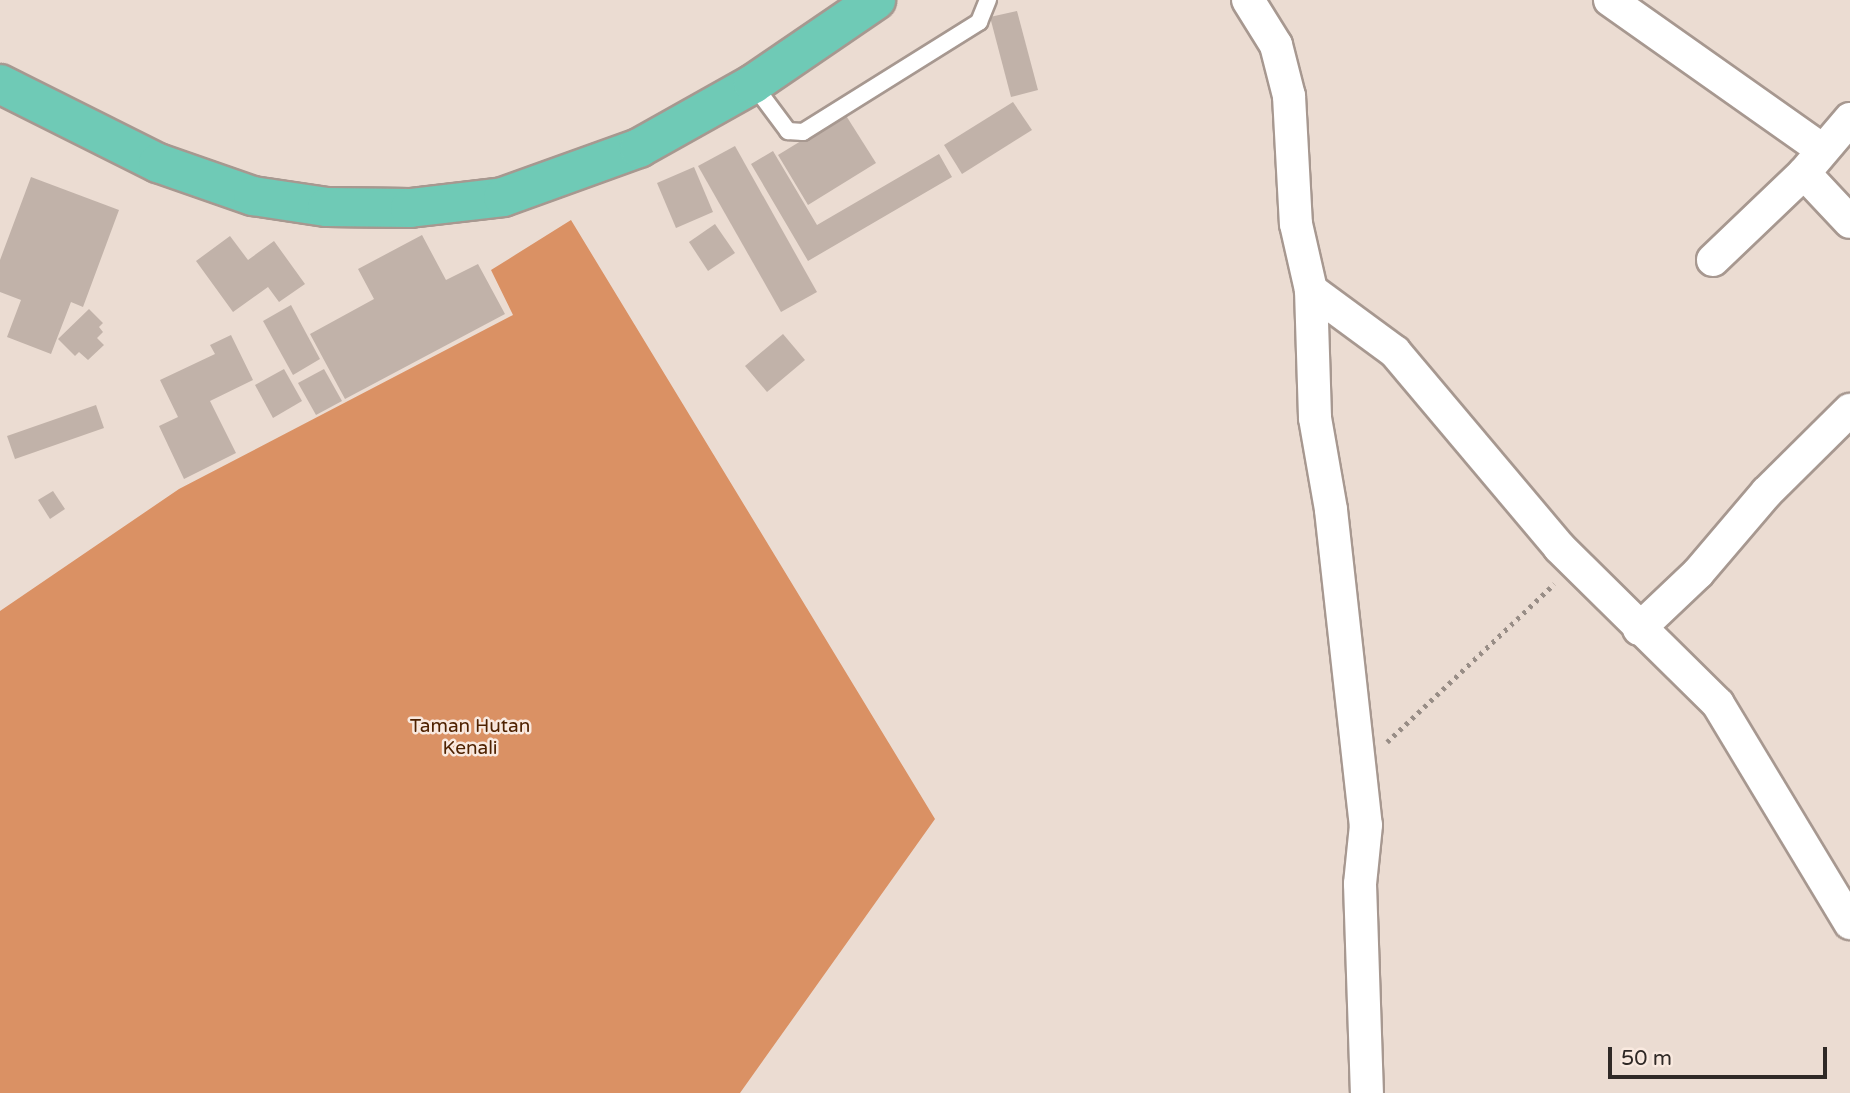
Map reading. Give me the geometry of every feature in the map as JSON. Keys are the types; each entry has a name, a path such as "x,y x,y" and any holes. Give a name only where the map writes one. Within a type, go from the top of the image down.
{"highway":[{"path":"0,83 158,163 253,196 327,207 410,208 503,197 586,170 639,148 753,83 876,0"}],"street":[{"path":"1248,0 1276,44 1289,96 1296,225 1311,290 1315,418 1331,510 1366,825 1360,884 1367,1093"},
{"path":"1610,0 1813,161 1850,222"},
{"path":"1713,260 1813,161 1850,119"},
{"path":"1311,290 1395,352 1575,565 1718,704 1850,923"},
{"path":"1639,629 1698,573 1767,492 1850,410"}],"lane":[{"path":"753,83 788,131 803,132 979,22 988,0"}],"path":[{"path":"1359,768 1575,565"}],"green space":[{"name":"Taman Hutan Kenali","path":"571,220 935,819 740,1093 0,1093 0,611 179,489 513,315 491,270"}],"building":[{"path":"1017,11 1038,90 1011,97 990,17"},
{"path":"1013,102 1032,130 962,174 944,145"},
{"path":"845,114 876,163 808,205 778,155"},
{"path":"735,146 817,292 781,312 698,166"},
{"path":"773,151 817,225 939,154 952,177 808,261 751,164"},
{"path":"694,167 713,212 676,228 657,183"},
{"path":"31,177 119,210 83,307 71,302 51,354 7,337 21,300 0,292 0,260"},
{"path":"715,224 735,253 708,271 689,242"},
{"path":"422,235 446,280 478,264 505,314 345,399 310,334 374,299 358,269"},
{"path":"230,236 248,260 274,241 305,284 279,302 268,287 233,312 196,261"},
{"path":"291,305 320,359 293,375 263,321"},
{"path":"89,309 103,323 99,327 103,332 97,338 104,345 88,360 79,352 75,356 58,339"},
{"path":"783,334 805,360 767,392 745,366"},
{"path":"231,335 253,380 210,401 236,453 184,479 159,426 178,417 160,380 215,354 210,345"},
{"path":"284,369 302,401 273,418 255,385"},
{"path":"324,369 342,401 316,415 298,383"},
{"path":"96,405 104,428 15,459 7,436"},
{"path":"53,491 65,509 50,519 38,500"}]}
